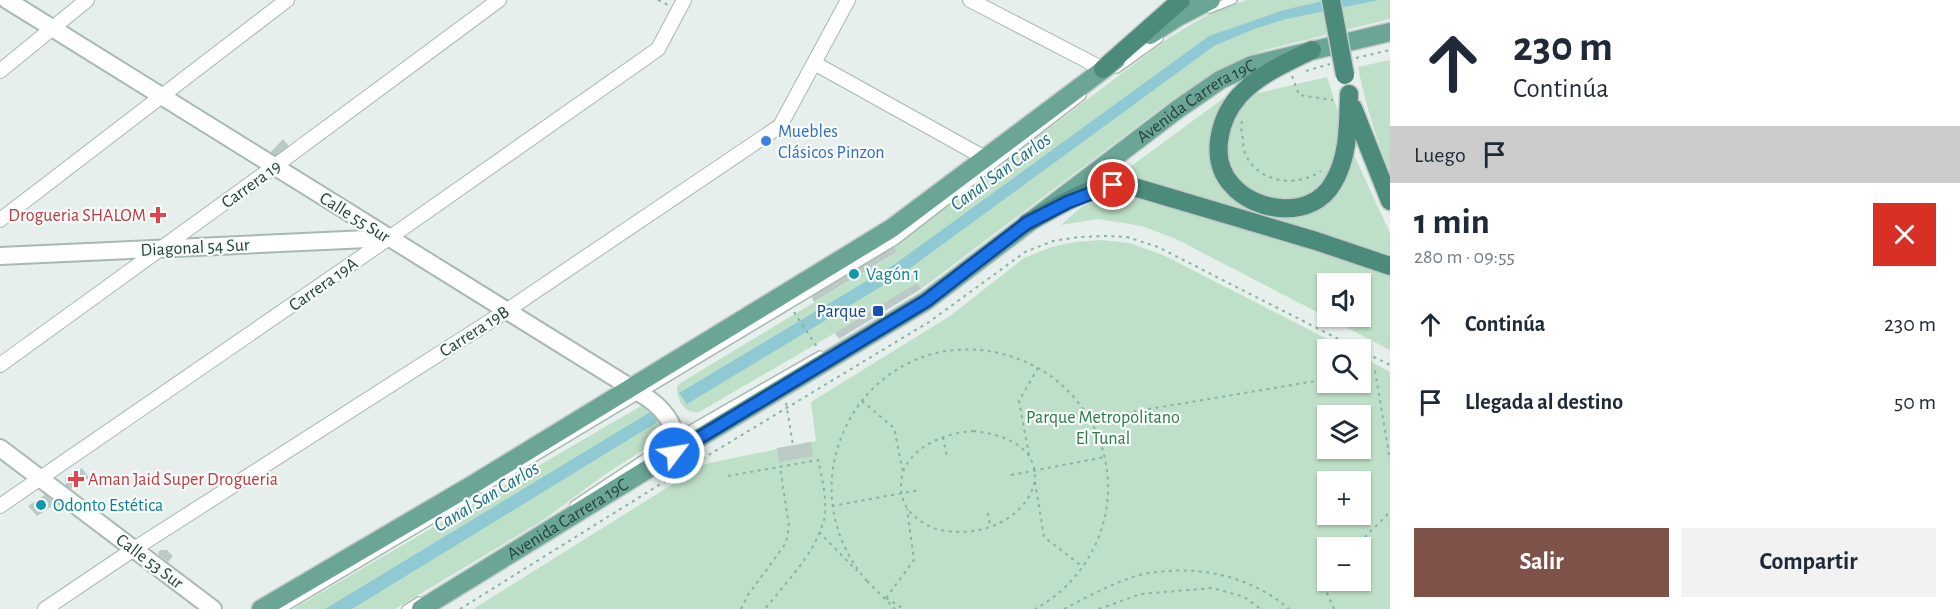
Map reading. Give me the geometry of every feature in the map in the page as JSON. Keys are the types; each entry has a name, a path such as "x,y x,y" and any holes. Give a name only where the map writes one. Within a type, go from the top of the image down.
{"highway":[{"path":"1106,72 1181,0"},
{"path":"1305,48 1266,74 1239,96 1221,129 1219,149 1221,168 1230,184 1243,196 1263,205 1281,208 1305,205 1324,195 1333,185 1340,168 1345,149 1339,98 1343,66 1330,0"},
{"path":"1339,98 1362,133 1390,201"},
{"path":"1027,223 1094,190 1124,184 1316,241 1390,266"}],"main road":[{"path":"261,609 635,390 892,228 1106,72 1160,28 1211,0"},
{"name":"Avenida Carrera 19C","path":"422,609 674,446 783,388 926,301 1198,94 1220,80 1252,65 1305,48 1390,32"}],"street":[{"name":"Calle 55 Sur","path":"8,0 656,404 666,414 674,428 674,446"},
{"path":"0,71 87,0"},
{"path":"0,220 287,0"},
{"name":"Carrera 19","path":"0,365 499,0"},
{"name":"Carrera 19A","path":"0,506 658,49 684,0"},
{"name":"Carrera 19B","path":"45,609 134,549 506,311 780,126 848,0"},
{"path":"970,0 1106,72"},
{"path":"814,63 985,158"},
{"name":"Diagonal 54 Sur","path":"0,256 389,238"},
{"name":"Calle 53 Sur","path":"0,448 213,609"}],"lane":[{"path":"1106,72 1201,14 1233,0"},
{"path":"1330,38 1350,33"},
{"path":"1080,173 1199,86 1240,62 1305,48"},
{"path":"479,491 635,390 895,241 1090,90"},
{"path":"406,609 545,525 616,476 674,446 871,324"},
{"path":"282,609 469,497"}],"path":[{"path":"1303,72 1343,66 1390,50"},
{"path":"1285,78 1292,75 1299,95 1339,98"},
{"path":"1244,115 1241,125 1245,153 1255,168 1276,180 1295,182 1312,178 1327,167"},
{"path":"460,609 650,490 929,322 1025,252 1053,241 1079,237 1126,237 1158,247 1338,339"},
{"path":"793,311 817,347"},
{"path":"867,581 844,546 836,526 832,506 831,484 836,452 848,422 862,401 892,374 920,359 941,353 974,350 995,352 1038,368 1062,385 1089,419 1105,457 1108,484 1106,513 1097,542 1083,567 1063,589 1035,609"},
{"path":"1371,356 1390,365"},
{"path":"1029,457 1019,401 1038,368"},
{"path":"1371,372 1375,371 1390,460"},
{"path":"1089,419 1317,381"},
{"path":"783,388 793,445"},
{"path":"862,401 894,428 903,472"},
{"path":"886,598 914,560 907,510 901,493 901,479 907,464 919,450 958,432 992,433 1011,440 1024,450 1035,470 1029,499 1009,518 990,526 951,532 935,529 921,522 907,510"},
{"path":"943,437 947,456"},
{"path":"1011,475 1105,457"},
{"path":"796,459 797,464"},
{"path":"728,477 818,460 823,480 824,518 801,564 765,609"},
{"path":"741,609 748,595 786,543 789,526 780,467"},
{"path":"1034,479 1044,537 1083,567"},
{"path":"832,506 920,490"},
{"path":"1365,537 1390,512"},
{"path":"988,513 990,526"},
{"path":"819,532 895,609"},
{"path":"1064,609 1137,575 1196,570 1225,575 1250,584 1289,609"},
{"path":"874,588 904,609"},
{"path":"1099,609 1141,594 1213,588 1244,597 1261,609"},
{"path":"1326,591 1334,609"}],"green space":[{"path":"1247,0 1390,0 1390,19 1244,57 1179,95 921,289 835,333 699,412 689,411 682,405 677,386 682,382 896,253 893,246 1170,37 1214,11"},
{"path":"1390,60 1390,173 1371,120 1358,67"},
{"path":"1327,77 1338,112 1338,137 1330,175 1319,190 1300,200 1279,202 1255,197 1229,173 1226,132 1246,96"},
{"path":"1232,92 1216,122 1235,197 1319,208 1342,185 1353,153 1390,233 1390,259 1115,178"},
{"path":"1122,193 1143,197 1316,249 1390,274 1390,350 1346,327 1371,327 1371,273 1317,273 1317,312 1176,239 1142,226 1098,219 1061,225 1088,203 1102,197"},
{"name":"Parque Metropolitano El Tunal","path":"1101,240 1129,243 1163,255 1327,339 1317,339 1317,393 1371,393 1371,362 1390,372 1390,609 473,609 705,464 816,441 811,402 950,316 1024,258 1052,247"},
{"path":"641,406 651,411 659,419 662,430 659,440 604,475 542,521 395,609 293,609"}],"water":[{"path":"1327,0 1379,0 1286,19 1254,29 1214,46 902,274 687,404 679,393 895,264 1209,36 1284,10"},
{"path":"652,411 659,421 352,609 325,609"}],"building":[{"path":"283,139 291,148 281,157 270,153"},
{"name":"Vagón 1","path":"893,246 897,252 814,302 811,295"},
{"name":"Vagón 1","path":"917,283 921,289 839,339 835,333"},
{"path":"811,442 813,456 779,462 777,448"},
{"name":"Aman Jaid Super Drogueria","path":"82,468 89,478 71,489 66,486 65,478"},
{"name":"Odonto Estética","path":"46,494 55,504 37,516 28,506"},
{"path":"167,550 173,556 168,562 159,555 158,552"}],"place":[{"name":"Muebles Clásicos Pinzon","path":"766,141"},
{"name":"Drogueria SHALOM","path":"158,215"},
{"name":"Vagón 1","path":"854,274"},
{"name":"Parque","path":"878,311"},
{"name":"Aman Jaid Super Drogueria","path":"76,479"},
{"name":"Odonto Estética","path":"41,505"}],"route":[{"path":"674,453 926,301 1027,223 1094,190 1113,185"}],"water label":[{"name":"Canal San Carlos","path":"1000,171"},
{"name":"Canal San Carlos","path":"486,496"}]}
